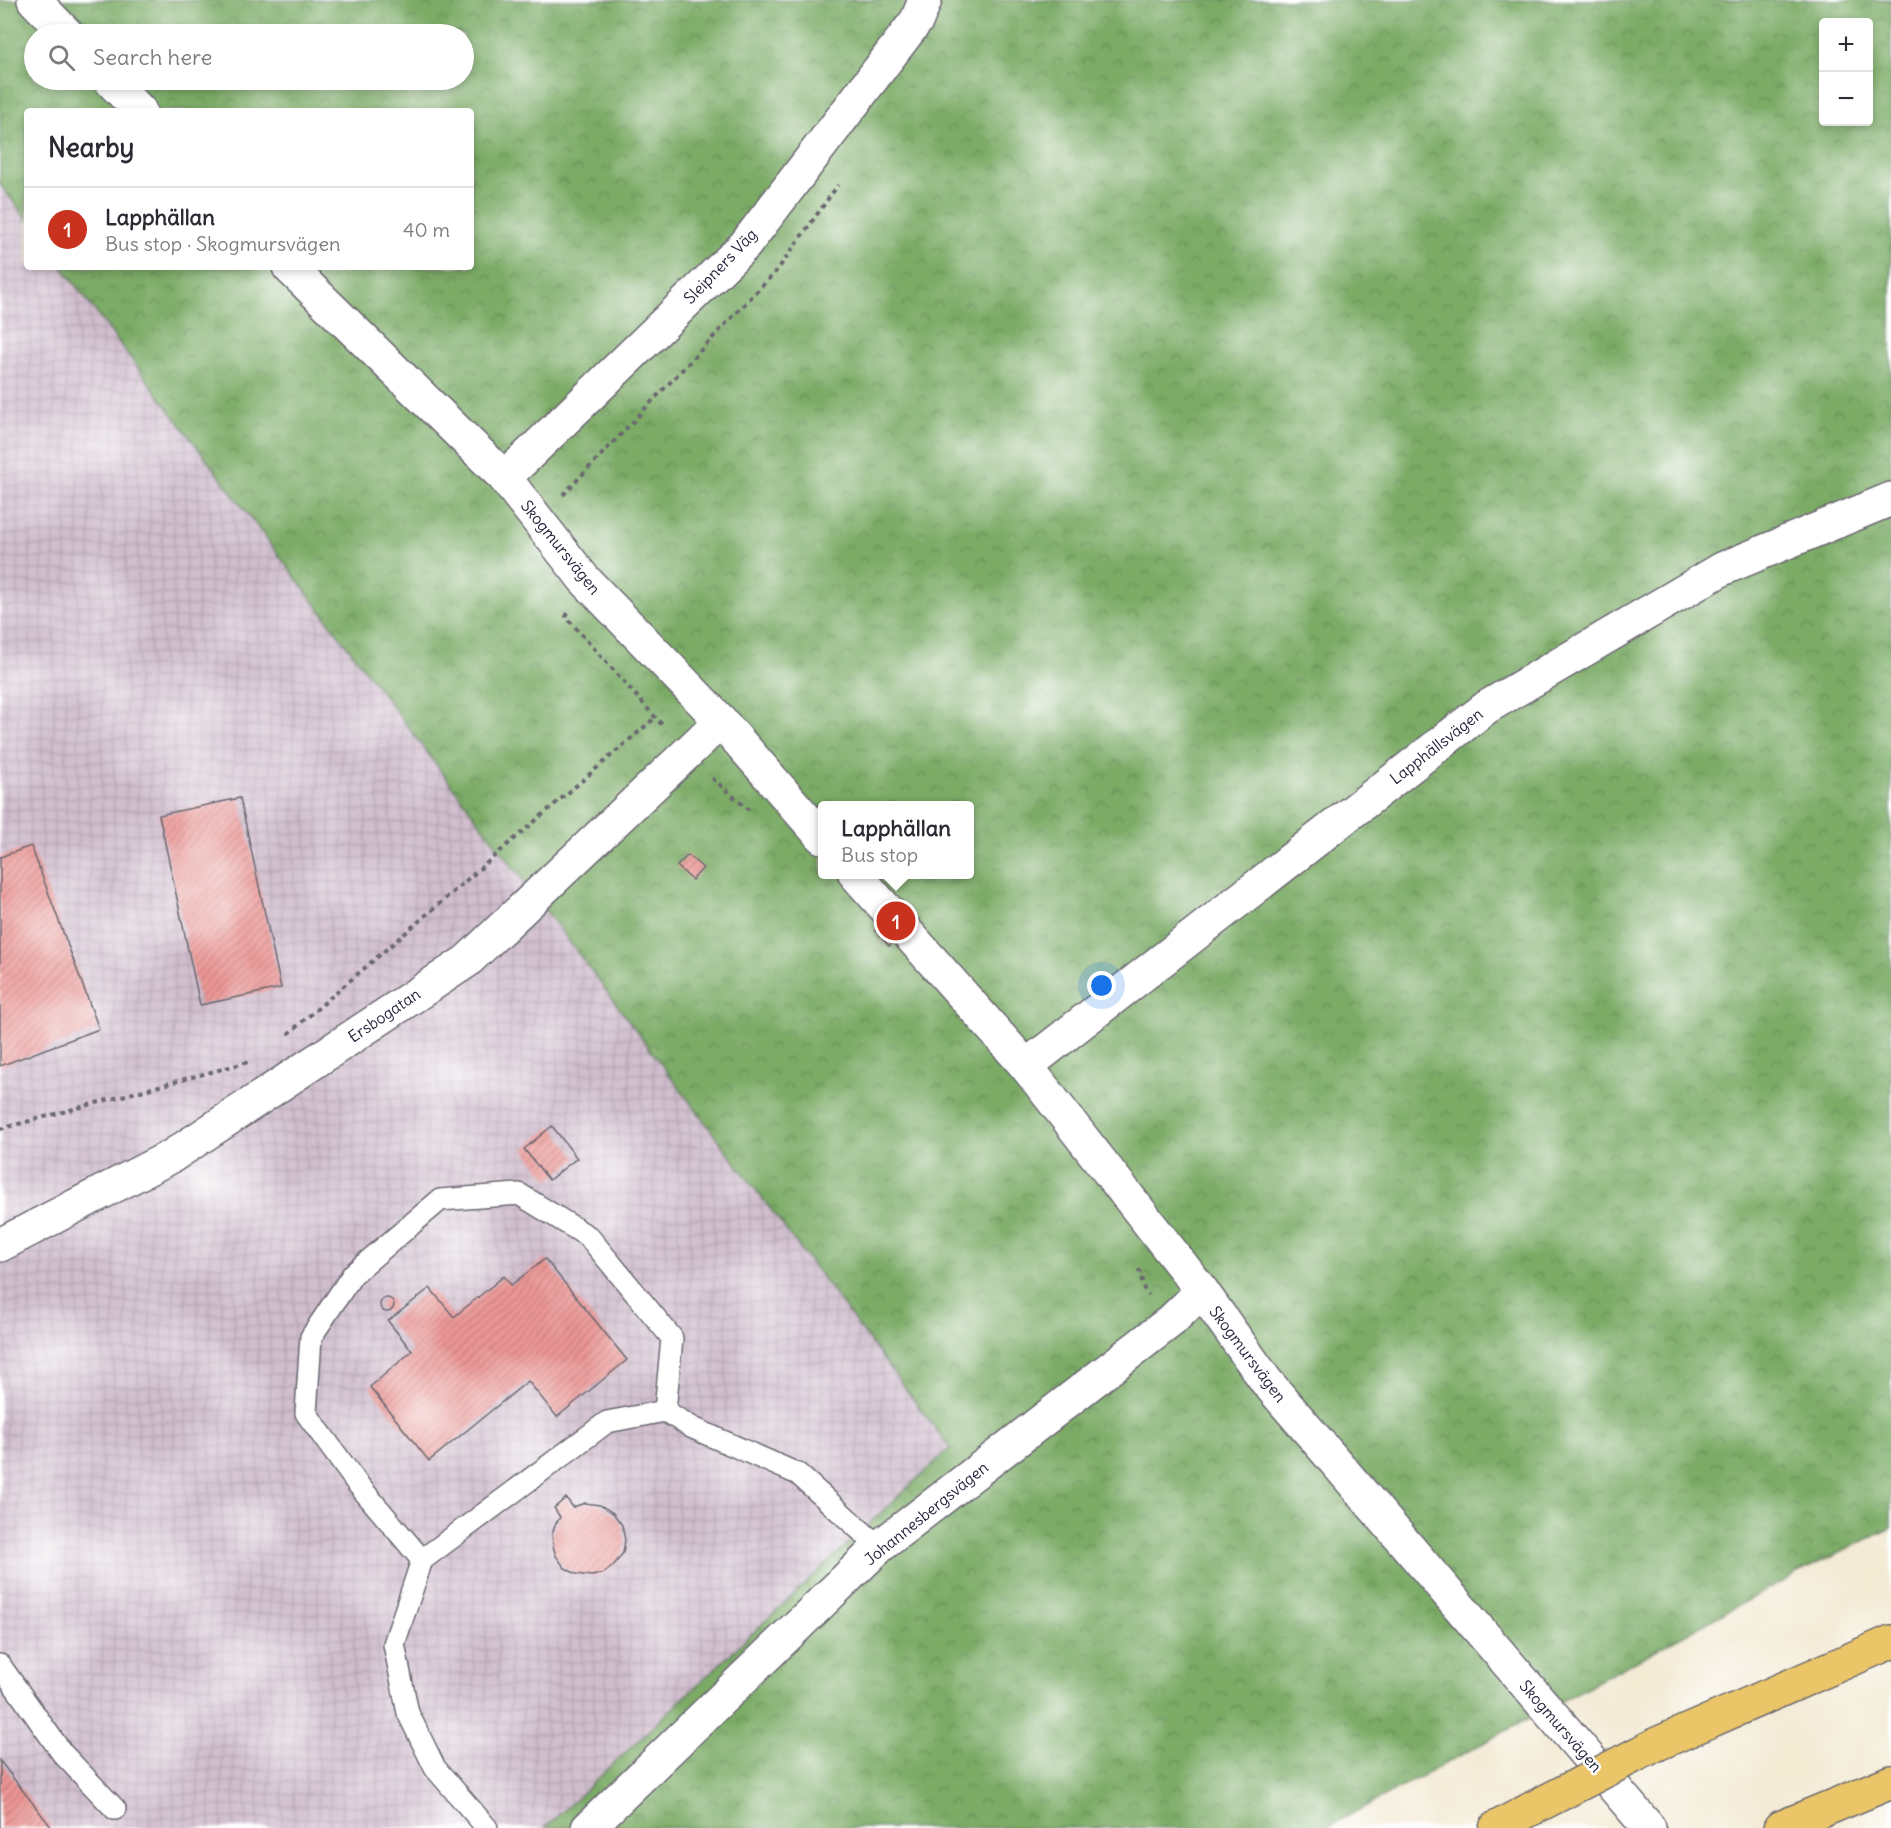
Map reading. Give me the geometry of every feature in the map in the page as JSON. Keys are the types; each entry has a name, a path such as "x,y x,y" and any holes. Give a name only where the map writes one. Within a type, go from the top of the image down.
{"highway":[{"path":"1496,1828 1657,1744 1891,1642"},
{"path":"1780,1828 1891,1782"}],"street":[{"path":"34,0 57,24"},
{"name":"Sleipners Väg","path":"504,477 745,244 917,20 925,0"},
{"path":"120,90 137,108"},
{"name":"Skogmursvägen","path":"293,270 504,477 584,579 721,721 818,832"},
{"name":"Lapphällsvägen","path":"1026,1066 1487,706 1722,568 1891,499"},
{"name":"Ersbogatan","path":"0,1245 172,1156 466,961 721,721"},
{"name":"Skogmursvägen","path":"859,879 1026,1066 1202,1292 1266,1381 1649,1828"},
{"name":"Johannesbergsvägen","path":"588,1828 879,1547 1171,1321 1202,1292"}],"lane":[{"path":"422,1560 356,1482 306,1413 311,1337 353,1274 440,1200 519,1194 589,1237 672,1338 665,1411"},
{"path":"487,1828 435,1768 408,1713 394,1644 422,1560 607,1422 665,1411 693,1428 798,1474 879,1547"},
{"path":"0,1665 62,1753 115,1809"}],"path":[{"path":"584,579 566,617 656,717 685,755 757,818"},
{"path":"287,1035 656,717"},
{"path":"0,1129 249,1062"},
{"path":"1138,1268 1144,1289 1171,1321"}],"shaded area":[{"path":"0,184 24,216 24,270 64,270 951,1449 545,1828 0,1828"}],"green space":[{"path":"0,0 1891,0 1891,1528 1806,1569 1326,1828 545,1828 950,1448 64,270 474,270 474,108 24,108 24,216 0,184"}],"building":[{"path":"240,798 281,988 200,1005 159,815"},
{"path":"31,846 99,1029 0,1066 0,857"},
{"path":"688,855 703,868 692,880 677,866"},
{"path":"882,924 895,941 889,946 875,930"},
{"path":"552,1126 577,1158 549,1180 524,1149"},
{"path":"545,1259 627,1360 557,1417 528,1381 429,1461 370,1387 412,1351 388,1321 430,1288 454,1317 504,1276 511,1285"},
{"path":"384,1298 390,1298 394,1305 390,1312 384,1312 380,1308 380,1302"},
{"path":"566,1498 573,1507 585,1503 600,1505 613,1513 622,1525 625,1540 623,1553 604,1573 592,1576 576,1574 565,1568 556,1556 552,1535 560,1517 554,1508"},
{"path":"0,1761 52,1828 0,1828"}],"place":[{"name":"Lapphällan","path":"896,921"}]}
